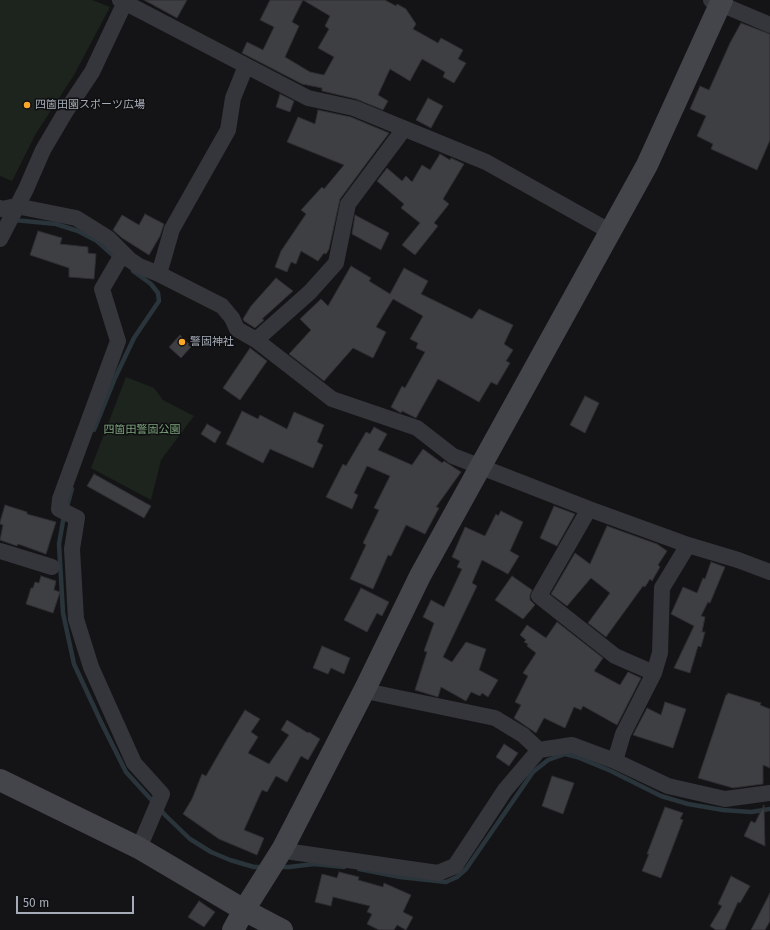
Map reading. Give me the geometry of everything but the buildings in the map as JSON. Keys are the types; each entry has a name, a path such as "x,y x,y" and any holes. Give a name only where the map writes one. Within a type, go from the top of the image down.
{"street":[{"path":"3,234 10,209 26,188 43,150 66,111 92,72 124,1 308,98 354,108 486,162 611,232"},
{"path":"233,930 279,854 366,686 420,576 647,165 718,1 770,25"},
{"path":"159,274 172,229 228,130 233,98 246,66"},
{"path":"256,340 310,292 336,263 348,204 404,129"},
{"path":"10,209 76,218 108,238 130,260 139,266 159,274 222,306 232,318 237,329 256,340 332,400 417,428 453,456 482,466 589,509 688,545 738,560 770,572"},
{"path":"123,253 102,288 118,341 60,499 59,509 77,518 72,549 76,619 91,667 134,763 162,794 139,848"},
{"path":"589,509 539,596 615,656 654,673"},
{"path":"615,761 622,734 654,673 660,653 662,588 688,545"},
{"path":"0,551 52,568"},
{"path":"366,686 375,693 495,718 523,735 539,750"},
{"path":"279,854 292,852 438,873 455,866 505,790 539,750 572,745 615,761 668,786 725,799 770,793"},
{"path":"0,780 139,848 244,910 282,930"}],"green space":[{"name":"四箇田園スポーツ広場","path":"0,0 92,0 110,7 74,75 35,135 12,181 0,176"},
{"name":"四箇田警固公園","path":"126,377 154,388 163,400 194,416 161,460 151,500 91,468"}],"waterway":[{"path":"14,220 56,224 78,231 97,241 116,258"},
{"path":"94,430 115,378 134,338 159,301 158,293 151,284 133,271"},
{"path":"72,489 63,521 59,544 63,613 74,664 126,772 166,816 190,839 211,852 230,860 254,867 262,867"},
{"path":"359,869 400,877 446,882 457,877 466,869 533,772 548,760 565,754 577,757 611,771 661,796 688,804 723,810 751,812 770,809"},
{"path":"278,867 314,864 344,867"}],"place":[{"name":"四箇田園スポーツ広場","path":"27,105"},
{"name":"警固神社","path":"182,342"}]}
